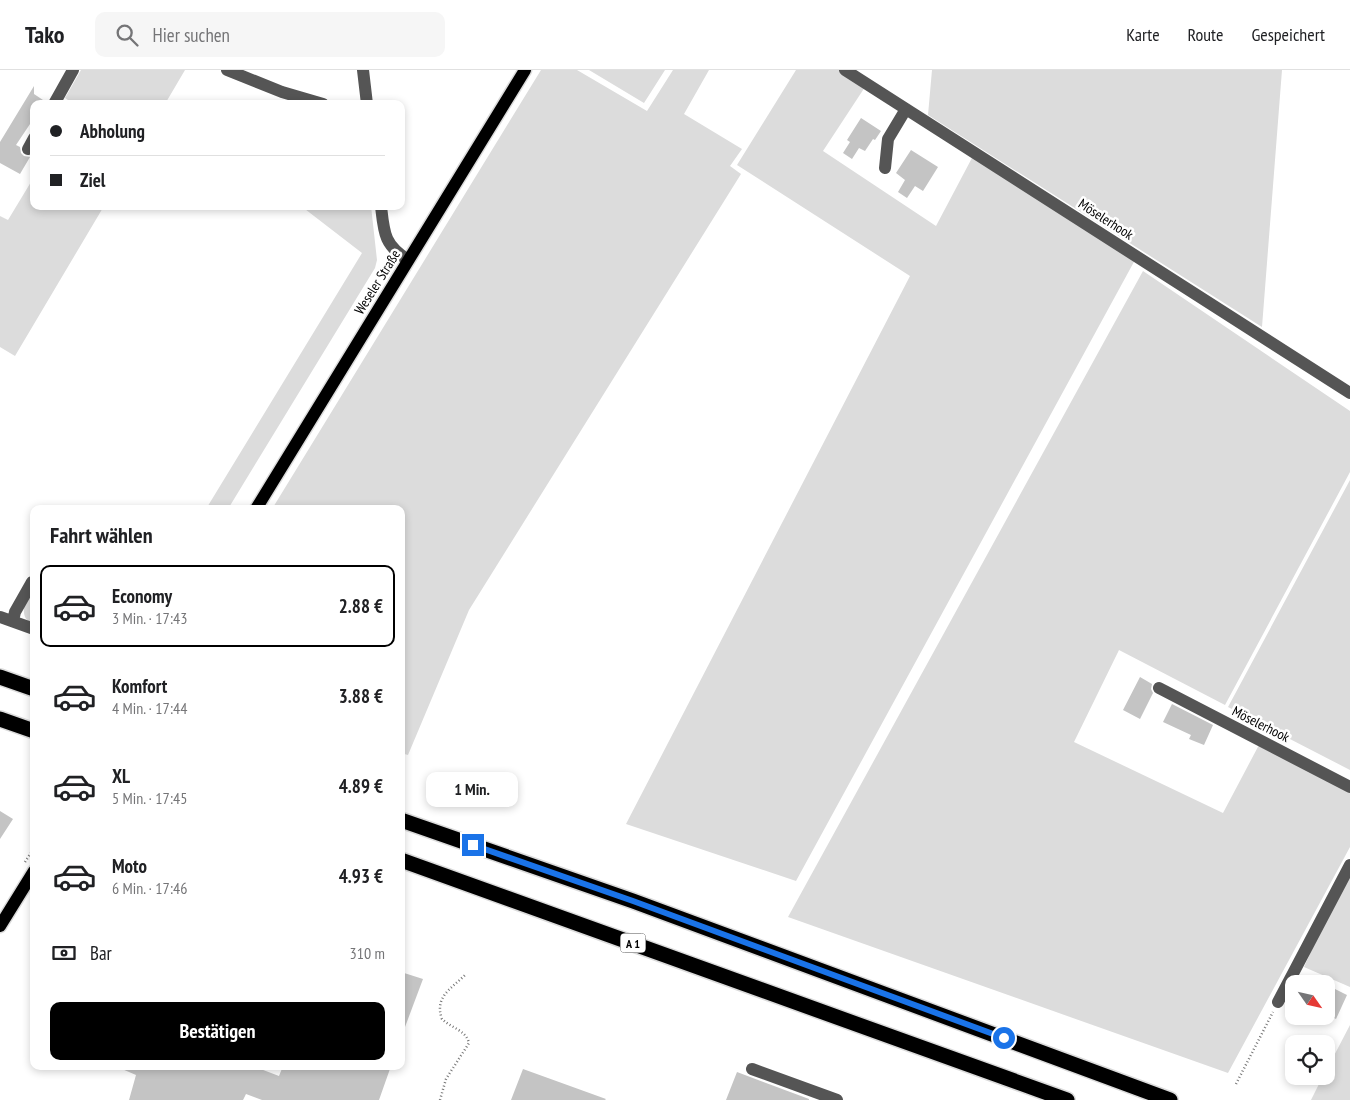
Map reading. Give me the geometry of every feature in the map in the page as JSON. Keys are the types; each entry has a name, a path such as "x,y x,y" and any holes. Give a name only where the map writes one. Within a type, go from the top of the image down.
{"highway":[{"path":"0,677 30,688"},
{"path":"0,719 30,730"},
{"path":"405,821 633,901 1170,1100"},
{"name":"A 1","path":"405,861 1067,1100"}],"main road":[{"name":"Weseler Straße","path":"258,505 524,70"},
{"path":"0,926 30,877"}],"street":[{"path":"56,100 73,70"},
{"path":"227,70 282,92 309,100"},
{"path":"363,70 367,100"},
{"name":"Möselerhook","path":"845,70 1350,393"},
{"path":"886,168 888,139 906,109"},
{"path":"382,210 387,238 391,247 408,260"},
{"path":"13,622 15,612 30,586"},
{"path":"0,617 30,628"},
{"name":"Möselerhook","path":"1159,688 1350,787"},
{"path":"1278,1002 1350,865"},
{"path":"752,1069 837,1100"}],"path":[{"path":"440,1100 446,1079 469,1043 460,1031 442,1019 439,1008 440,1000 465,975"},
{"path":"1236,1084 1278,1002"}],"shaded area":[{"path":"81,70 185,70 167,100 68,100 65,98"},
{"path":"541,70 577,70 647,111 673,70 709,70 684,114 742,149 730,166 741,174 469,610 408,755 405,754 405,505 274,505"},
{"path":"589,70 665,70 644,103"},
{"path":"796,70 839,70 865,87 823,151 936,226 973,156 1135,260 796,881 626,824 910,276 737,165"},
{"path":"932,70 1282,70 1262,327 928,115"},
{"path":"30,184 30,210 102,210 15,356 0,347 0,216 8,220"},
{"path":"306,210 371,210 377,260 375,268 230,505 208,505 362,253"},
{"path":"1143,271 1350,411 1350,472 1225,705 1119,650 1074,742 1223,813 1260,743 1350,791 1350,847 1228,1073 788,917"},
{"path":"1350,480 1350,770 1228,707"},
{"path":"30,596 30,623 25,616 24,607"},
{"path":"1350,873 1350,987 1335,980 1335,975 1322,975 1304,967"},
{"path":"1350,1025 1350,1100 1311,1100 1318,1085 1335,1085 1335,1054"}],"building":[{"path":"34,86 34,94 43,100 30,100 30,124 16,145 20,147 21,153 24,156 30,157 20,174 0,163 0,142"},
{"path":"861,118 881,131 865,151 859,148 852,159 843,153 850,142 847,140"},
{"path":"911,150 938,167 923,191 915,186 907,198 898,192 905,180 896,173"},
{"path":"1140,677 1152,684 1151,689 1153,693 1140,719 1123,710"},
{"path":"1172,704 1213,725 1204,745 1189,739 1191,735 1163,722"},
{"path":"0,811 13,819 0,839"},
{"path":"405,973 423,979 405,1027"},
{"path":"1335,989 1347,995 1335,1018"},
{"path":"523,1069 606,1099 511,1100"},
{"path":"124,1070 263,1070 279,1076 281,1070 390,1070 379,1100 262,1100 246,1094 243,1100 129,1100 136,1075"},
{"path":"737,1072 809,1099 809,1100 726,1100"}],"route":[{"path":"473,845 633,901 1004,1038"}]}
